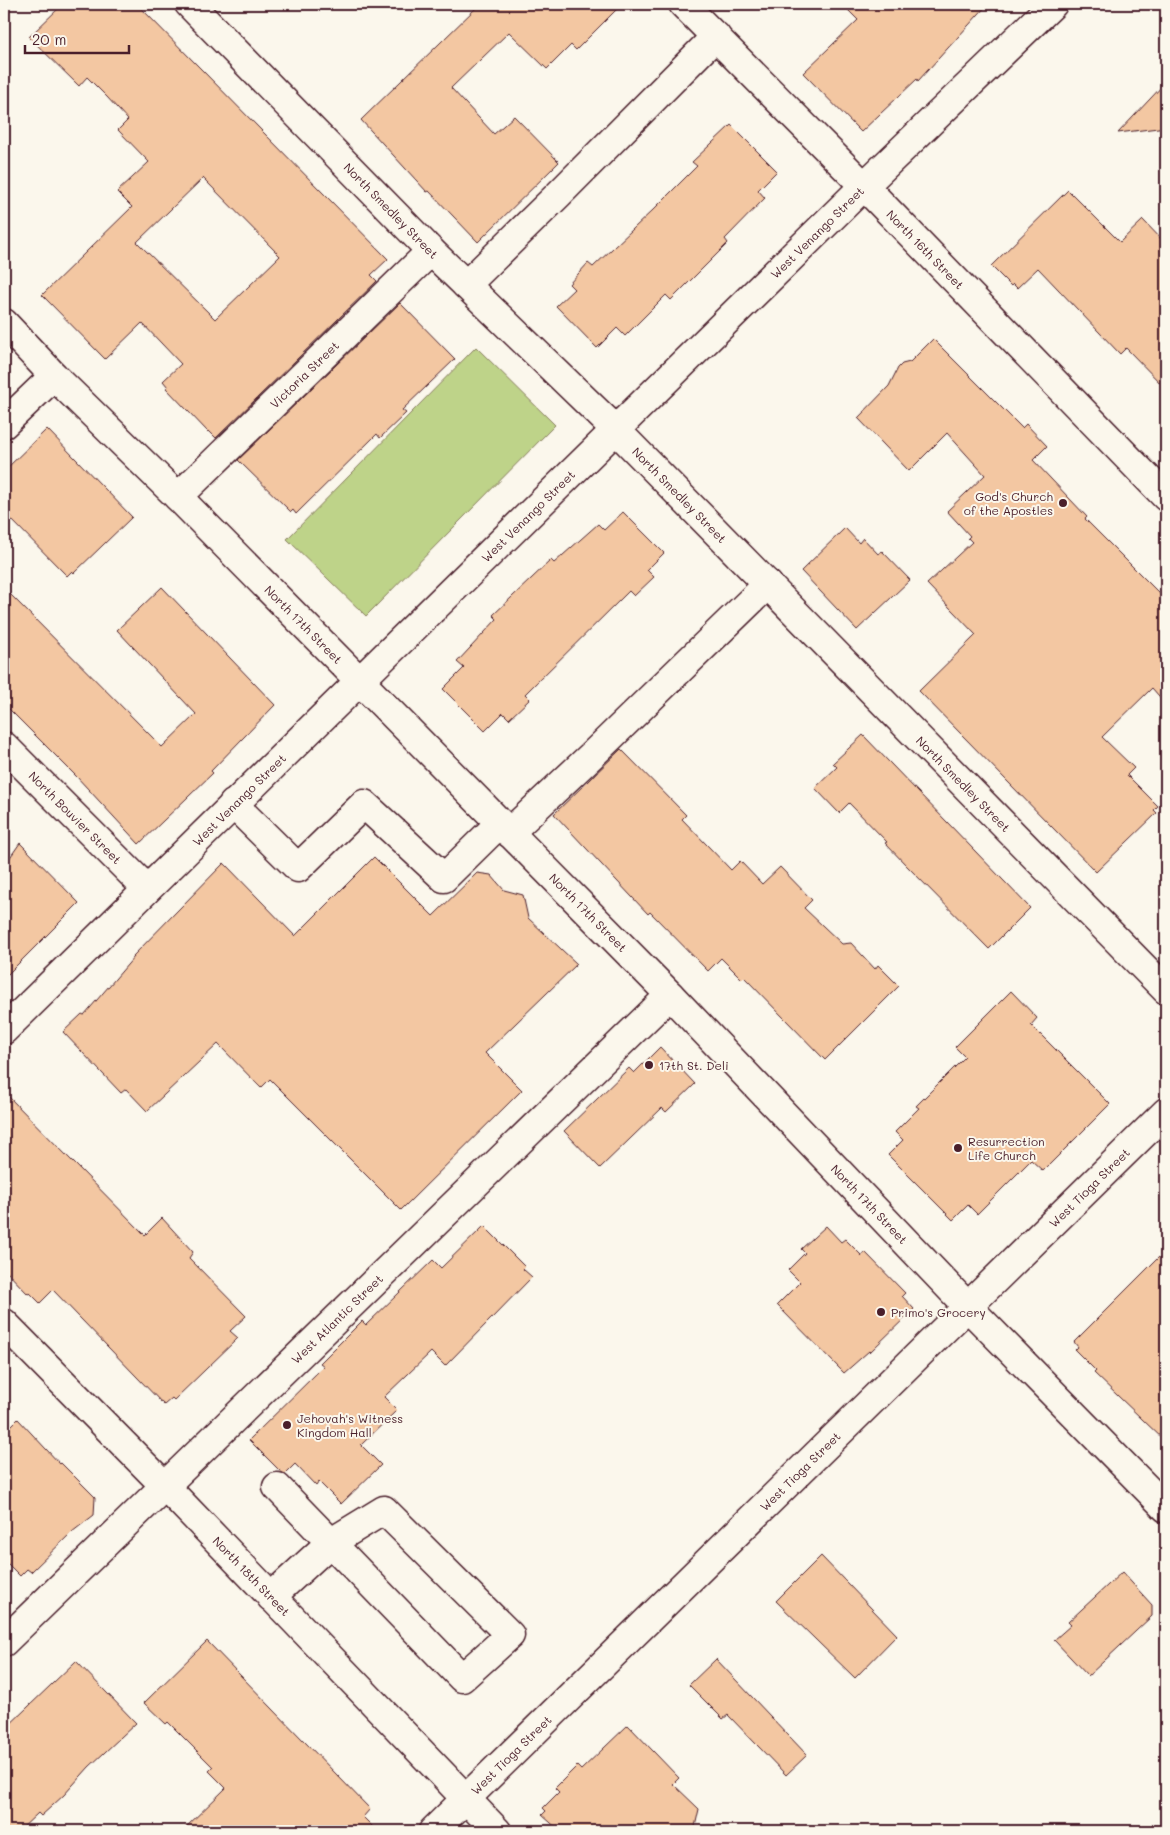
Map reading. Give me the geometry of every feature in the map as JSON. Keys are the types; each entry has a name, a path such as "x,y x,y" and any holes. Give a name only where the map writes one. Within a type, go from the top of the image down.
{"street":[{"name":"North Smedley Street","path":"189,4 466,285 616,430 1166,990"},
{"name":"North 16th Street","path":"684,4 1166,497"},
{"name":"West Venango Street","path":"4,1030 864,186 1053,4"},
{"path":"466,285 716,36"},
{"name":"Victoria Street","path":"178,497 431,250"},
{"name":"North 17th Street","path":"4,323 54,376 178,497 670,996 968,1307 1166,1508"},
{"path":"4,424 54,376"},
{"path":"233,804 298,868 364,804 444,878 592,755 768,584"},
{"name":"North Bouvier Street","path":"4,746 146,889"},
{"name":"West Atlantic Street","path":"4,1642 670,996"},
{"name":"West Tioga Street","path":"433,1831 1166,1112"},
{"name":"North 18th Street","path":"4,1323 165,1486 497,1831"},
{"path":"271,1597 330,1543 384,1510 510,1635 462,1678 330,1543 277,1487"}],"green space":[{"path":"476,347 555,425 366,616 287,539"}],"building":[{"path":"63,4 137,4 388,259 371,275 377,281 216,438 166,388 168,387 163,381 181,364 142,323 105,359 42,295 132,207 117,192 149,162 118,130 128,120 107,97 87,77 79,86 29,37","holes":["203,178 280,256 215,319 137,242"]},
{"path":"480,4 622,4 576,50 571,45 547,69 509,32 451,88 494,134 514,116 559,162 478,242 429,191 427,192 361,120"},
{"path":"842,4 988,4 918,81 917,79 861,132 803,73 858,20"},
{"path":"1166,82 1166,127 1118,133"},
{"path":"731,125 777,171 758,190 765,198 725,239 728,243 671,300 666,295 625,336 617,328 597,348 556,306 574,289 569,284 588,263 593,267 653,210 697,166 692,162"},
{"path":"1068,190 1120,242 1143,220 1166,244 1166,389 1126,348 1120,354 1038,268 1017,288 1013,284 1011,286 991,266"},
{"path":"400,303 455,359 402,410 406,413 380,438 377,434 296,514 293,510 291,512 238,460"},
{"path":"933,339 1022,428 1026,424 1047,446 1033,460 1087,517 1085,519 1166,600 1166,704 1152,688 1102,737 1134,768 1127,775 1158,806 1154,810 1157,813 1096,872 919,691 976,635 927,584 972,542 968,538 970,536 947,511 985,475 947,433 909,471 858,418 889,386 898,368 902,364 910,362"},
{"path":"47,429 132,517 74,573 72,571 67,576 4,512 4,471"},
{"path":"623,512 664,553 647,570 654,577 634,596 629,591 525,694 530,699 509,719 503,713 485,731 443,689 464,668 457,662 497,619 493,615 551,560 554,563 598,524 604,530"},
{"path":"845,528 859,543 863,538 878,554 882,551 910,580 857,630 801,571"},
{"path":"162,587 275,705 211,771 213,773 139,844 76,776 4,704 4,588 162,747 196,714 117,630"},
{"path":"863,735 1030,908 989,949 906,865 885,843 887,842 849,803 839,813 815,788 837,767 833,763"},
{"path":"621,749 686,815 682,819 731,870 740,861 762,884 780,867 812,900 804,908 842,944 851,943 875,969 878,965 899,986 825,1060 744,977 742,979 721,958 708,971 650,912 648,914 554,814"},
{"path":"20,843 79,903 4,978 4,866"},
{"path":"374,857 433,916 477,873 491,875 504,890 523,895 528,918 577,964 485,1053 522,1090 401,1210 270,1079 261,1088 218,1044 147,1111 126,1089 121,1093 63,1032 82,1014 84,1015 133,956 224,863 295,936"},
{"path":"1011,991 1037,1018 1031,1025 1110,1104 1043,1171 1031,1160 977,1214 968,1205 953,1220 888,1155 903,1140 895,1132 919,1108 916,1106 965,1057 955,1047"},
{"path":"660,1047 695,1084 666,1112 662,1108 600,1168 564,1131 629,1068 634,1073"},
{"path":"4,1092 145,1235 162,1218 193,1252 189,1258 246,1316 230,1331 238,1338 174,1400 172,1398 164,1405 53,1290 40,1303 30,1293 28,1294 4,1269"},
{"path":"484,1226 525,1267 523,1269 532,1277 445,1366 431,1352 384,1397 397,1410 361,1445 381,1465 341,1504 319,1482 316,1486 295,1464 285,1474 281,1472 249,1440 324,1366 320,1363 362,1321 366,1325 433,1260 441,1268"},
{"path":"826,1226 841,1242 845,1239 862,1256 865,1252 905,1293 902,1296 914,1309 870,1352 844,1373 777,1305 800,1282 788,1270 805,1253 801,1249"},
{"path":"1166,1250 1166,1442 1094,1373 1096,1371 1075,1350 1078,1347 1074,1342"},
{"path":"18,1419 60,1464 95,1497 94,1515 72,1532 31,1572 27,1569 20,1576 4,1560 4,1433"},
{"path":"821,1556 897,1635 855,1678 776,1601"},
{"path":"1122,1572 1152,1605 1152,1616 1088,1676 1054,1640 1071,1625 1068,1622"},
{"path":"207,1641 370,1809 363,1817 377,1831 182,1831 226,1788 209,1771 213,1767 168,1722 166,1724 144,1703"},
{"path":"716,1659 807,1755 786,1775 728,1715 723,1719 689,1685"},
{"path":"76,1661 136,1723 41,1816 38,1813 19,1831 4,1831 4,1730"},
{"path":"628,1725 679,1778 673,1784 699,1809 694,1831 560,1831 542,1815 546,1811 543,1808 559,1792 555,1788 577,1766 581,1770"}],"place":[{"name":"God's Church of the Apostles","path":"1063,503"},
{"name":"17th St. Deli","path":"649,1065"},
{"name":"Resurrection Life Church","path":"958,1148"},
{"name":"Primo's Grocery","path":"881,1312"},
{"name":"Jehovah's Witness Kingdom Hall","path":"287,1425"}]}
